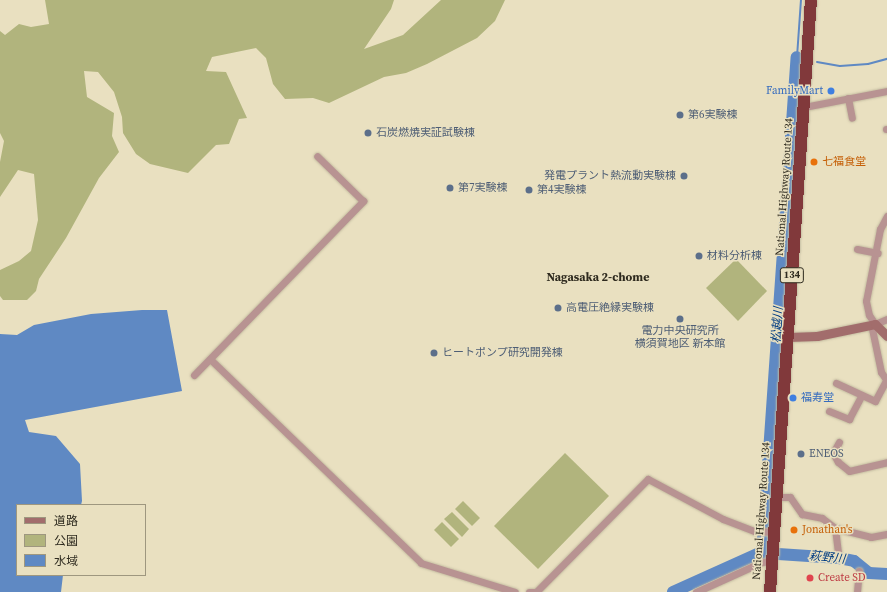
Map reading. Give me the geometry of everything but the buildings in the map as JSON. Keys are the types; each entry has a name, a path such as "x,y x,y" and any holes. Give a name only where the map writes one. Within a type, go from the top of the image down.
{"highway":[{"name":"National Highway Route 134","path":"770,592 811,0"}],"street":[{"path":"804,107 887,91"},
{"path":"848,98 852,118"},
{"path":"194,375 363,201 317,156"},
{"path":"836,384 875,401 886,380 881,372 873,324 869,315 866,301 878,253 880,229 887,216"},
{"path":"857,249 878,253"},
{"path":"788,337 817,336 873,324 887,319"},
{"path":"873,324 887,336"},
{"path":"210,359 421,563 515,592"},
{"path":"829,411 849,419 862,395"},
{"path":"839,442 833,453 838,462 849,471 887,462"},
{"path":"529,592 536,592 648,479 723,519 755,532 774,532"},
{"path":"776,497 790,497 802,514 822,518 835,528 871,537 887,534"},
{"path":"835,528 838,554"},
{"path":"696,592 772,556"},
{"path":"857,592 859,571"}],"green space":[{"path":"45,0 394,0 391,9 364,49 403,35 441,0 505,0 495,21 477,38 427,64 406,73 384,77 329,103 313,98 285,99 273,84 266,58 256,48 212,57 206,71 226,72 247,118 239,119 229,144 216,145 188,173 150,164 136,154 123,133 122,117 114,92 98,72 84,71 87,97 114,113 112,136 119,152 99,178 66,238 39,279 36,291 27,300 3,300 0,296 0,270 19,261 31,251 38,220 34,174 18,170 0,197 0,162 4,141 0,133 0,31 5,35 19,24 31,27 49,24"},
{"path":"736,259 767,291 738,321 706,288"},
{"path":"565,453 609,496 538,569 494,526"},
{"path":"463,501 480,518 472,526 455,509"},
{"path":"452,512 469,529 462,537 444,519"},
{"path":"442,522 459,539 451,547 434,530"}],"water":[{"path":"142,310 167,310 182,391 25,420 29,432 56,436 80,464 82,501 81,504 16,504 16,576 63,576 61,592 0,592 0,334 17,335 34,325 91,314"}],"waterway":[{"name":"松越川","path":"801,0 797,57 801,58"},
{"name":"松越川","path":"673,592 762,552 797,57"},
{"path":"817,62 840,66 868,64 887,59"},
{"name":"萩野川","path":"763,553 839,558 854,561 869,573 887,574"}],"place":[{"name":"FamilyMart","path":"831,91"},
{"name":"第6実験棟","path":"680,115"},
{"name":"石炭燃焼実証試験棟","path":"368,133"},
{"name":"七福食堂","path":"814,162"},
{"name":"発電プラント熱流動実験棟","path":"684,176"},
{"name":"第7実験棟","path":"450,188"},
{"name":"第4実験棟","path":"529,190"},
{"name":"材料分析棟","path":"699,256"},
{"name":"高電圧絶縁実験棟","path":"558,308"},
{"name":"電力中央研究所 横須賀地区 新本館","path":"680,319"},
{"name":"ヒートポンプ研究開発棟","path":"434,353"},
{"name":"福寿堂","path":"793,398"},
{"name":"ENEOS","path":"801,454"},
{"name":"Jonathan's","path":"794,530"},
{"name":"Create SD","path":"810,578"}],"district":[{"name":"Nagasaka 2-chome","path":"598,278"}]}
